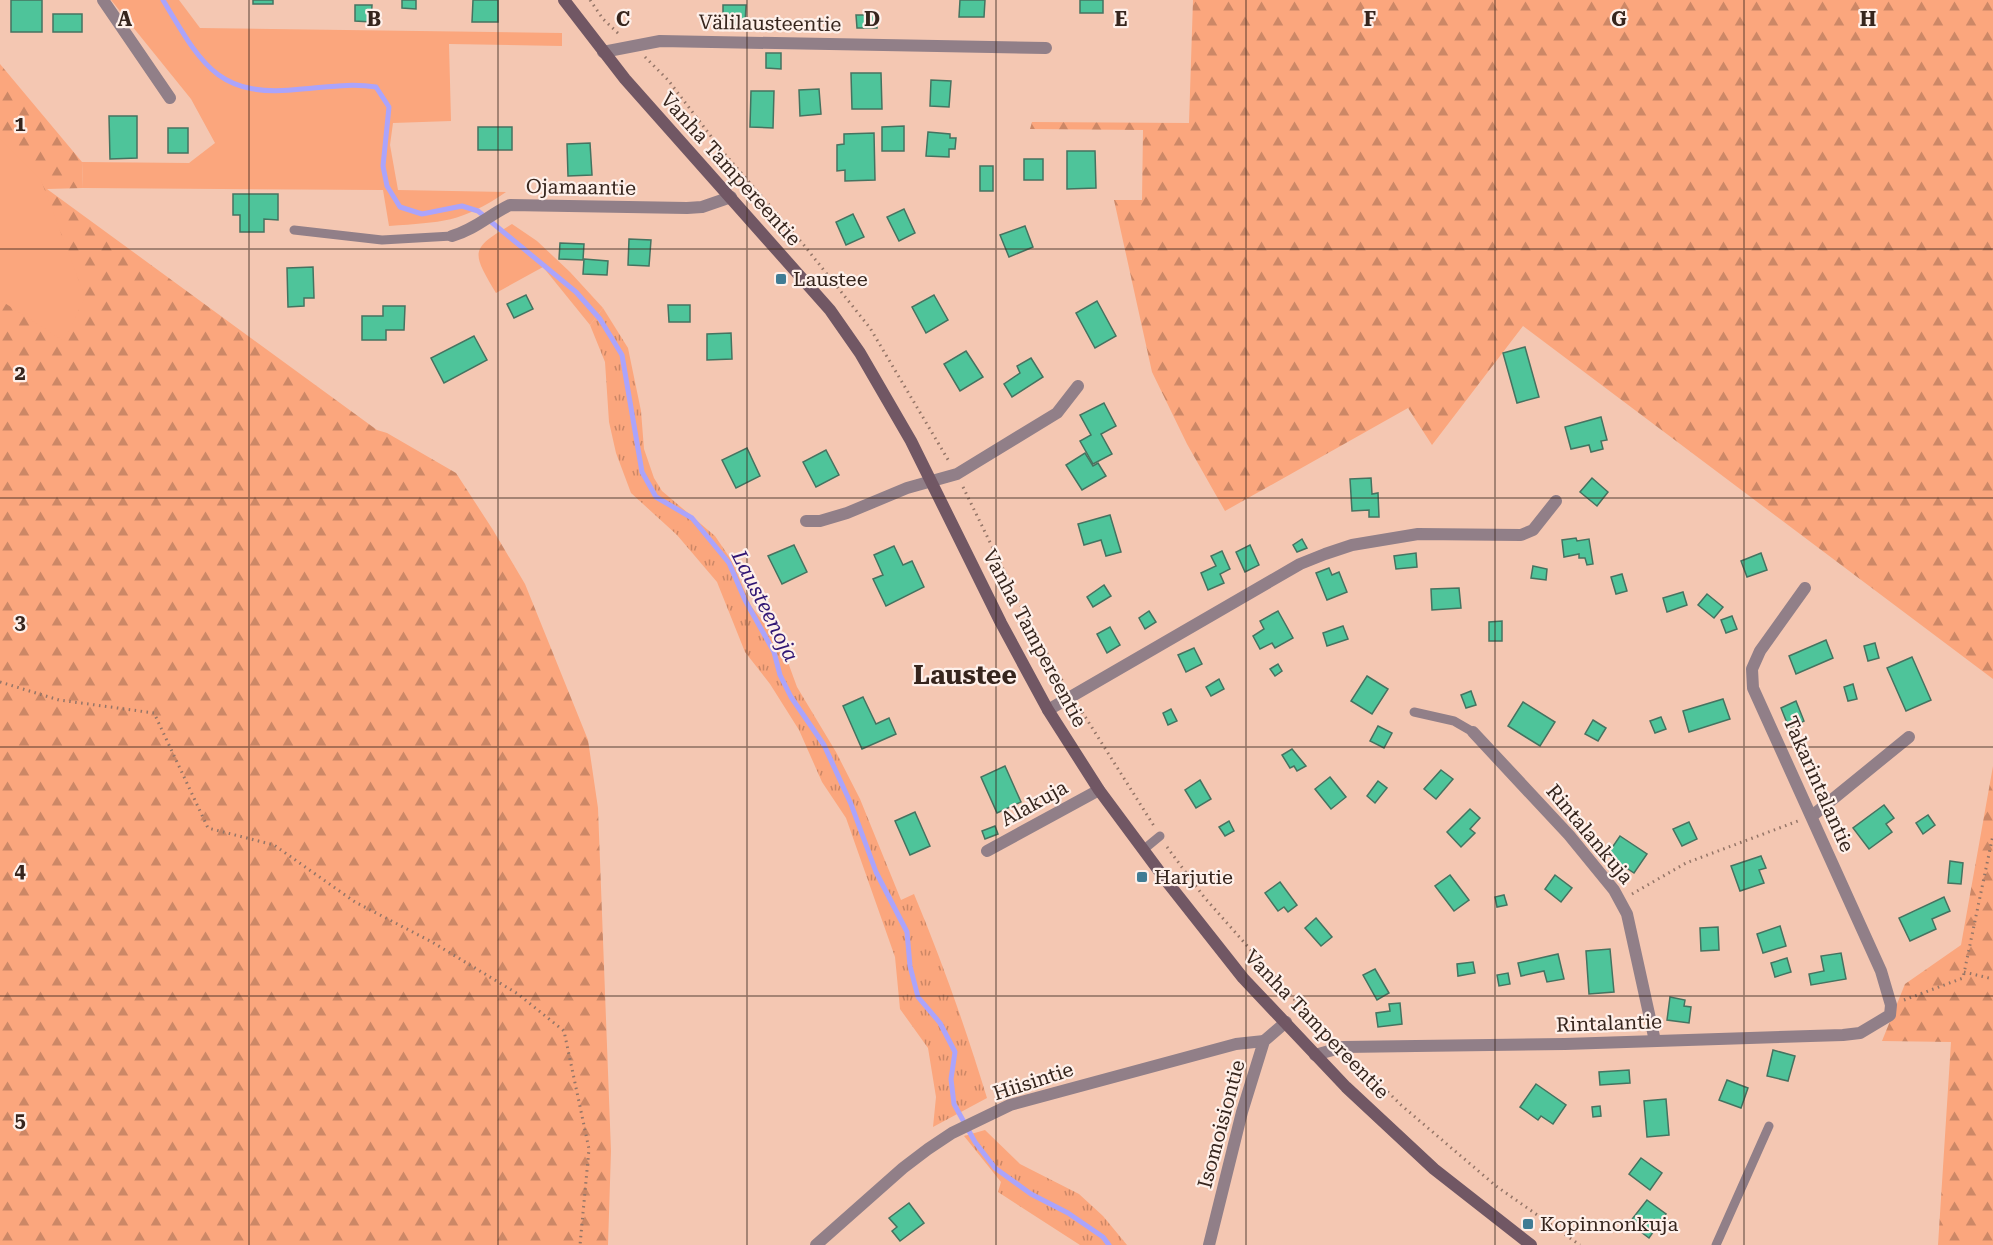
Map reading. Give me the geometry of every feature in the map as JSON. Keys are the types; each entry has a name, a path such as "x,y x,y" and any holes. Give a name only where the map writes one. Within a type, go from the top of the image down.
{"main road":[{"name":"Vanha Tampereentie","path":"564,0 603,52 830,310 860,352 933,482 1000,622 1048,710 1099,790 1143,850 1243,978 1315,1055 1434,1169 1531,1245"}],"street":[{"path":"103,0 170,98"},
{"name":"Välilausteentie","path":"603,52 660,41 1046,48"},
{"name":"Ojamaantie","path":"452,236 478,227 498,211 510,205 687,208 709,205 731,197"},
{"path":"806,521 820,521 847,513 907,488 957,474 1058,413 1078,386"},
{"path":"1048,710 1300,564 1352,545 1386,538 1418,534 1521,535 1533,530 1556,501"},
{"name":"Takarintalantie","path":"1805,588 1760,651 1752,669 1753,688 1881,971 1891,1005"},
{"name":"Rintalankuja","path":"1473,732 1569,835 1620,901 1627,914 1655,1041"},
{"path":"1812,816 1909,737"},
{"name":"Alakuja","path":"987,850 1099,790"},
{"name":"Rintalantie","path":"1315,1055 1343,1047 1655,1041 1860,1033 1890,1015 1891,1005"},
{"name":"Isomoisiontie","path":"1209,1245 1242,1112 1264,1041 1286,1022"},
{"name":"Hiisintie","path":"816,1245 903,1168 957,1131 1010,1105 1236,1044 1264,1041"}],"lane":[{"name":"Ojamaantie","path":"294,230 382,240 452,236"},
{"name":"Rintalankuja","path":"1414,712 1454,721 1473,732"},
{"path":"1143,850 1160,836"},
{"path":"1716,1245 1769,1126"}],"path":[{"path":"590,0 603,19 668,80 723,152 803,244 870,328 898,370 957,474 1010,584 1071,696 1103,742 1160,836 1204,897 1318,1026 1343,1047 1401,1105 1496,1186 1580,1245"},
{"path":"0,682 59,700 154,713 208,828 274,845 355,902 432,942 518,994 564,1031 588,1149 580,1245"},
{"path":"1620,901 1686,863 1812,816"},
{"path":"1891,1005 1963,978 1993,835"},
{"path":"1964,972 1993,979"}],"green space":[{"path":"111,0 179,0 200,28 562,33 562,46 449,44 451,121 393,123 390,145 398,190 506,192 476,210 450,219 389,226 383,190 83,188 82,162 189,163 215,143 191,99"},
{"path":"1193,0 1993,0 1993,679 1523,326 1432,445 1408,408 1225,511 1187,444 1152,372 1114,200 1142,200 1143,130 1030,129 1032,122 1189,123"},
{"path":"0,64 82,162 83,188 47,189 377,430 387,433 456,473 525,584 588,740 598,808 611,1151 608,1245 0,1245"},
{"path":"0,139 41,180 85,297 64,341 0,300"},
{"path":"512,224 537,241 603,308 590,325 543,267 496,293 482,268 479,252 488,239"},
{"path":"603,308 628,348 641,411 644,449 654,478 662,491 715,536 732,561 751,606 782,646 797,687 836,752 860,799 901,900 914,894 953,995 987,1098 933,1127 936,1097 928,1048 900,1009 895,957 846,818 822,782 799,730 770,684 745,652 717,582 677,535 631,493 616,453 609,422 605,362 590,325"},
{"path":"1993,766 1993,1245 1938,1245 1951,1042 1882,1041 1905,984 1961,945"},
{"path":"985,1130 1020,1164 1079,1194 1103,1216 1127,1245 1080,1245 998,1192 1001,1182 964,1136"}],"building":[{"path":"11,0 42,0 42,32 11,32"},
{"path":"253,0 273,0 273,4 253,4"},
{"path":"402,0 416,0 416,9 402,8"},
{"path":"473,0 498,0 498,22 472,22"},
{"path":"960,0 985,0 984,17 959,17"},
{"path":"1080,0 1103,0 1103,13 1080,13"},
{"path":"355,5 372,5 371,22 355,21"},
{"path":"723,5 746,5 745,25 723,25"},
{"path":"53,14 82,14 82,32 53,32"},
{"path":"856,15 877,15 877,28 857,28"},
{"path":"766,53 781,53 781,69 766,68"},
{"path":"851,73 881,73 882,109 852,109"},
{"path":"931,80 951,81 949,107 930,106"},
{"path":"819,89 821,114 800,116 799,90"},
{"path":"751,91 774,91 773,128 750,127"},
{"path":"109,116 137,116 137,158 110,159"},
{"path":"904,126 904,151 882,151 882,127"},
{"path":"478,127 512,127 512,150 478,150"},
{"path":"168,128 188,128 188,153 168,153"},
{"path":"928,132 950,134 950,138 956,138 955,149 949,149 949,157 926,156"},
{"path":"874,133 875,180 845,181 845,170 837,171 837,145 844,144 844,134"},
{"path":"590,143 592,175 568,176 567,144"},
{"path":"1067,151 1095,151 1096,188 1067,189"},
{"path":"1024,159 1043,159 1043,180 1024,180"},
{"path":"980,166 993,166 993,191 980,191"},
{"path":"233,194 278,194 278,220 264,219 264,232 240,232 240,215 233,215"},
{"path":"904,209 915,233 899,241 887,217"},
{"path":"853,214 864,237 846,245 836,222"},
{"path":"1025,226 1033,247 1009,257 1000,235"},
{"path":"629,239 651,240 649,266 628,265"},
{"path":"560,243 584,244 583,260 559,259"},
{"path":"584,259 608,261 607,275 583,274"},
{"path":"313,267 314,298 304,298 304,306 288,307 287,268"},
{"path":"526,295 533,309 514,318 507,304"},
{"path":"934,295 948,320 926,333 912,307"},
{"path":"1097,301 1116,336 1095,348 1076,313"},
{"path":"668,305 690,305 690,322 669,322"},
{"path":"383,306 405,306 404,330 386,330 386,340 362,340 362,316 383,316"},
{"path":"731,333 732,359 707,360 707,334"},
{"path":"474,336 487,360 444,383 431,358"},
{"path":"1525,347 1539,397 1517,403 1503,353"},
{"path":"966,351 983,377 960,391 944,364"},
{"path":"1031,358 1043,377 1012,397 1004,384 1020,373 1017,366"},
{"path":"1104,403 1116,426 1101,434 1112,454 1093,464 1080,441 1091,435 1080,415"},
{"path":"1601,417 1607,440 1601,441 1603,449 1591,452 1589,445 1571,449 1565,427"},
{"path":"747,448 760,476 736,488 722,460"},
{"path":"826,450 839,475 816,487 803,462"},
{"path":"1085,453 1093,466 1098,463 1106,476 1082,490 1066,465"},
{"path":"1371,478 1372,494 1378,493 1379,517 1369,517 1369,510 1352,511 1350,479"},
{"path":"1592,478 1608,492 1597,506 1580,492"},
{"path":"1110,515 1121,552 1106,556 1101,540 1084,545 1078,524"},
{"path":"1576,538 1577,541 1589,539 1593,564 1587,565 1585,558 1579,558 1579,554 1564,557 1562,540"},
{"path":"1302,539 1307,548 1297,552 1293,545"},
{"path":"794,545 807,572 782,584 768,556"},
{"path":"1250,545 1259,565 1245,572 1236,552"},
{"path":"894,546 903,565 912,561 924,587 886,606 873,579 883,575 874,555"},
{"path":"1222,551 1230,569 1220,574 1224,583 1208,590 1201,573 1216,566 1211,556"},
{"path":"1416,553 1417,567 1396,569 1394,556"},
{"path":"1761,553 1767,570 1747,577 1741,561"},
{"path":"1533,566 1547,569 1546,580 1531,578"},
{"path":"1329,568 1332,575 1339,572 1347,592 1327,600 1316,573"},
{"path":"1622,574 1627,591 1616,594 1611,577"},
{"path":"1104,585 1111,596 1093,607 1087,597"},
{"path":"1459,588 1461,608 1432,610 1431,589"},
{"path":"1683,592 1687,605 1667,612 1663,598"},
{"path":"1707,594 1723,607 1714,618 1698,605"},
{"path":"1149,611 1156,622 1145,629 1139,618"},
{"path":"1278,611 1293,638 1275,648 1272,643 1260,649 1253,636 1264,629 1260,621"},
{"path":"1732,616 1737,629 1726,633 1721,620"},
{"path":"1502,621 1502,641 1489,641 1489,622"},
{"path":"1343,626 1348,639 1327,646 1323,633"},
{"path":"1110,627 1120,645 1107,653 1097,634"},
{"path":"1826,640 1833,658 1796,674 1789,656"},
{"path":"1875,643 1879,658 1868,661 1864,646"},
{"path":"1194,648 1202,664 1186,672 1178,655"},
{"path":"1912,657 1931,700 1906,711 1887,668"},
{"path":"1278,664 1282,671 1275,676 1270,669"},
{"path":"1367,676 1388,689 1372,714 1351,701"},
{"path":"1219,679 1224,689 1211,696 1206,687"},
{"path":"1853,684 1857,699 1848,701 1844,687"},
{"path":"1471,691 1476,705 1466,708 1461,695"},
{"path":"863,697 876,724 889,718 896,734 862,749 843,706"},
{"path":"1723,699 1730,719 1689,732 1683,711"},
{"path":"1796,701 1804,721 1789,728 1781,708"},
{"path":"1523,702 1555,722 1540,746 1508,726"},
{"path":"1171,709 1177,721 1168,725 1163,713"},
{"path":"1661,717 1666,729 1655,733 1650,721"},
{"path":"1593,720 1606,728 1598,741 1585,734"},
{"path":"1378,726 1392,733 1384,748 1370,741"},
{"path":"1292,749 1306,766 1297,771 1294,766 1290,768 1282,755"},
{"path":"1005,766 1021,802 997,813 981,777"},
{"path":"1441,770 1453,779 1436,799 1424,789"},
{"path":"1330,777 1346,797 1331,809 1315,789"},
{"path":"1200,780 1211,799 1196,808 1185,790"},
{"path":"1378,781 1387,788 1375,803 1367,796"},
{"path":"1884,805 1894,818 1886,824 1892,832 1869,849 1853,828"},
{"path":"1470,809 1480,818 1470,829 1475,833 1461,847 1447,832"},
{"path":"915,812 930,846 910,855 895,821"},
{"path":"1928,815 1935,825 1923,834 1916,823"},
{"path":"1229,821 1234,831 1225,836 1219,827"},
{"path":"1689,822 1697,839 1682,846 1673,829"},
{"path":"995,826 998,834 985,839 982,831"},
{"path":"1620,836 1647,854 1634,873 1607,855"},
{"path":"1761,856 1766,868 1759,870 1764,883 1740,891 1731,866"},
{"path":"1950,861 1963,863 1961,884 1948,883"},
{"path":"1450,875 1469,900 1454,911 1435,886"},
{"path":"1555,875 1572,888 1561,902 1545,889"},
{"path":"1280,882 1297,905 1288,912 1284,907 1278,911 1265,893"},
{"path":"1504,895 1507,905 1497,907 1495,897"},
{"path":"1944,897 1950,911 1932,919 1936,929 1910,941 1899,918"},
{"path":"1316,918 1332,937 1321,946 1305,928"},
{"path":"1780,926 1786,946 1763,953 1757,934"},
{"path":"1718,927 1719,950 1701,951 1700,928"},
{"path":"1610,949 1614,992 1589,994 1586,951"},
{"path":"1841,953 1846,979 1811,985 1809,974 1824,971 1821,956"},
{"path":"1558,954 1564,979 1547,982 1544,971 1521,976 1518,963"},
{"path":"1787,958 1791,972 1775,977 1771,963"},
{"path":"1473,962 1475,973 1458,976 1457,964"},
{"path":"1375,969 1389,993 1377,1000 1363,975"},
{"path":"1508,973 1510,984 1499,986 1497,975"},
{"path":"1670,997 1685,1000 1684,1006 1691,1007 1689,1023 1667,1020"},
{"path":"1400,1003 1402,1024 1378,1027 1376,1013 1390,1011 1389,1004"},
{"path":"1773,1050 1795,1056 1788,1081 1767,1076"},
{"path":"1629,1070 1630,1083 1600,1085 1599,1072"},
{"path":"1727,1080 1748,1088 1741,1108 1719,1100"},
{"path":"1536,1084 1566,1105 1553,1124 1541,1116 1538,1120 1520,1107"},
{"path":"1666,1099 1669,1135 1647,1137 1644,1101"},
{"path":"1600,1106 1601,1116 1593,1117 1592,1107"},
{"path":"1641,1158 1662,1173 1650,1190 1629,1174"},
{"path":"1647,1200 1666,1214 1649,1238 1629,1223"},
{"path":"909,1203 924,1223 900,1241 892,1231 897,1227 889,1218"}],"waterway":[{"name":"Lausteenoja","path":"163,0 189,43 202,59 216,73 231,82 250,88 274,91 348,85 376,87 389,107 383,166 387,186 400,207 422,214 462,206 478,211 576,292 600,319 622,355 642,472 656,497 692,518 729,563 745,600 774,652 780,675 791,697 824,745 851,804 876,872 907,932 910,966 918,997 940,1023 955,1052 951,1079 954,1104 975,1142 995,1168 1031,1194 1068,1213 1103,1237 1109,1245"}],"place":[{"name":"Laustee","path":"781,279"},
{"name":"Harjutie","path":"1142,877"},
{"name":"Kopinnonkuja","path":"1528,1224"}],"district":[{"name":"Laustee","path":"965,675"}]}
